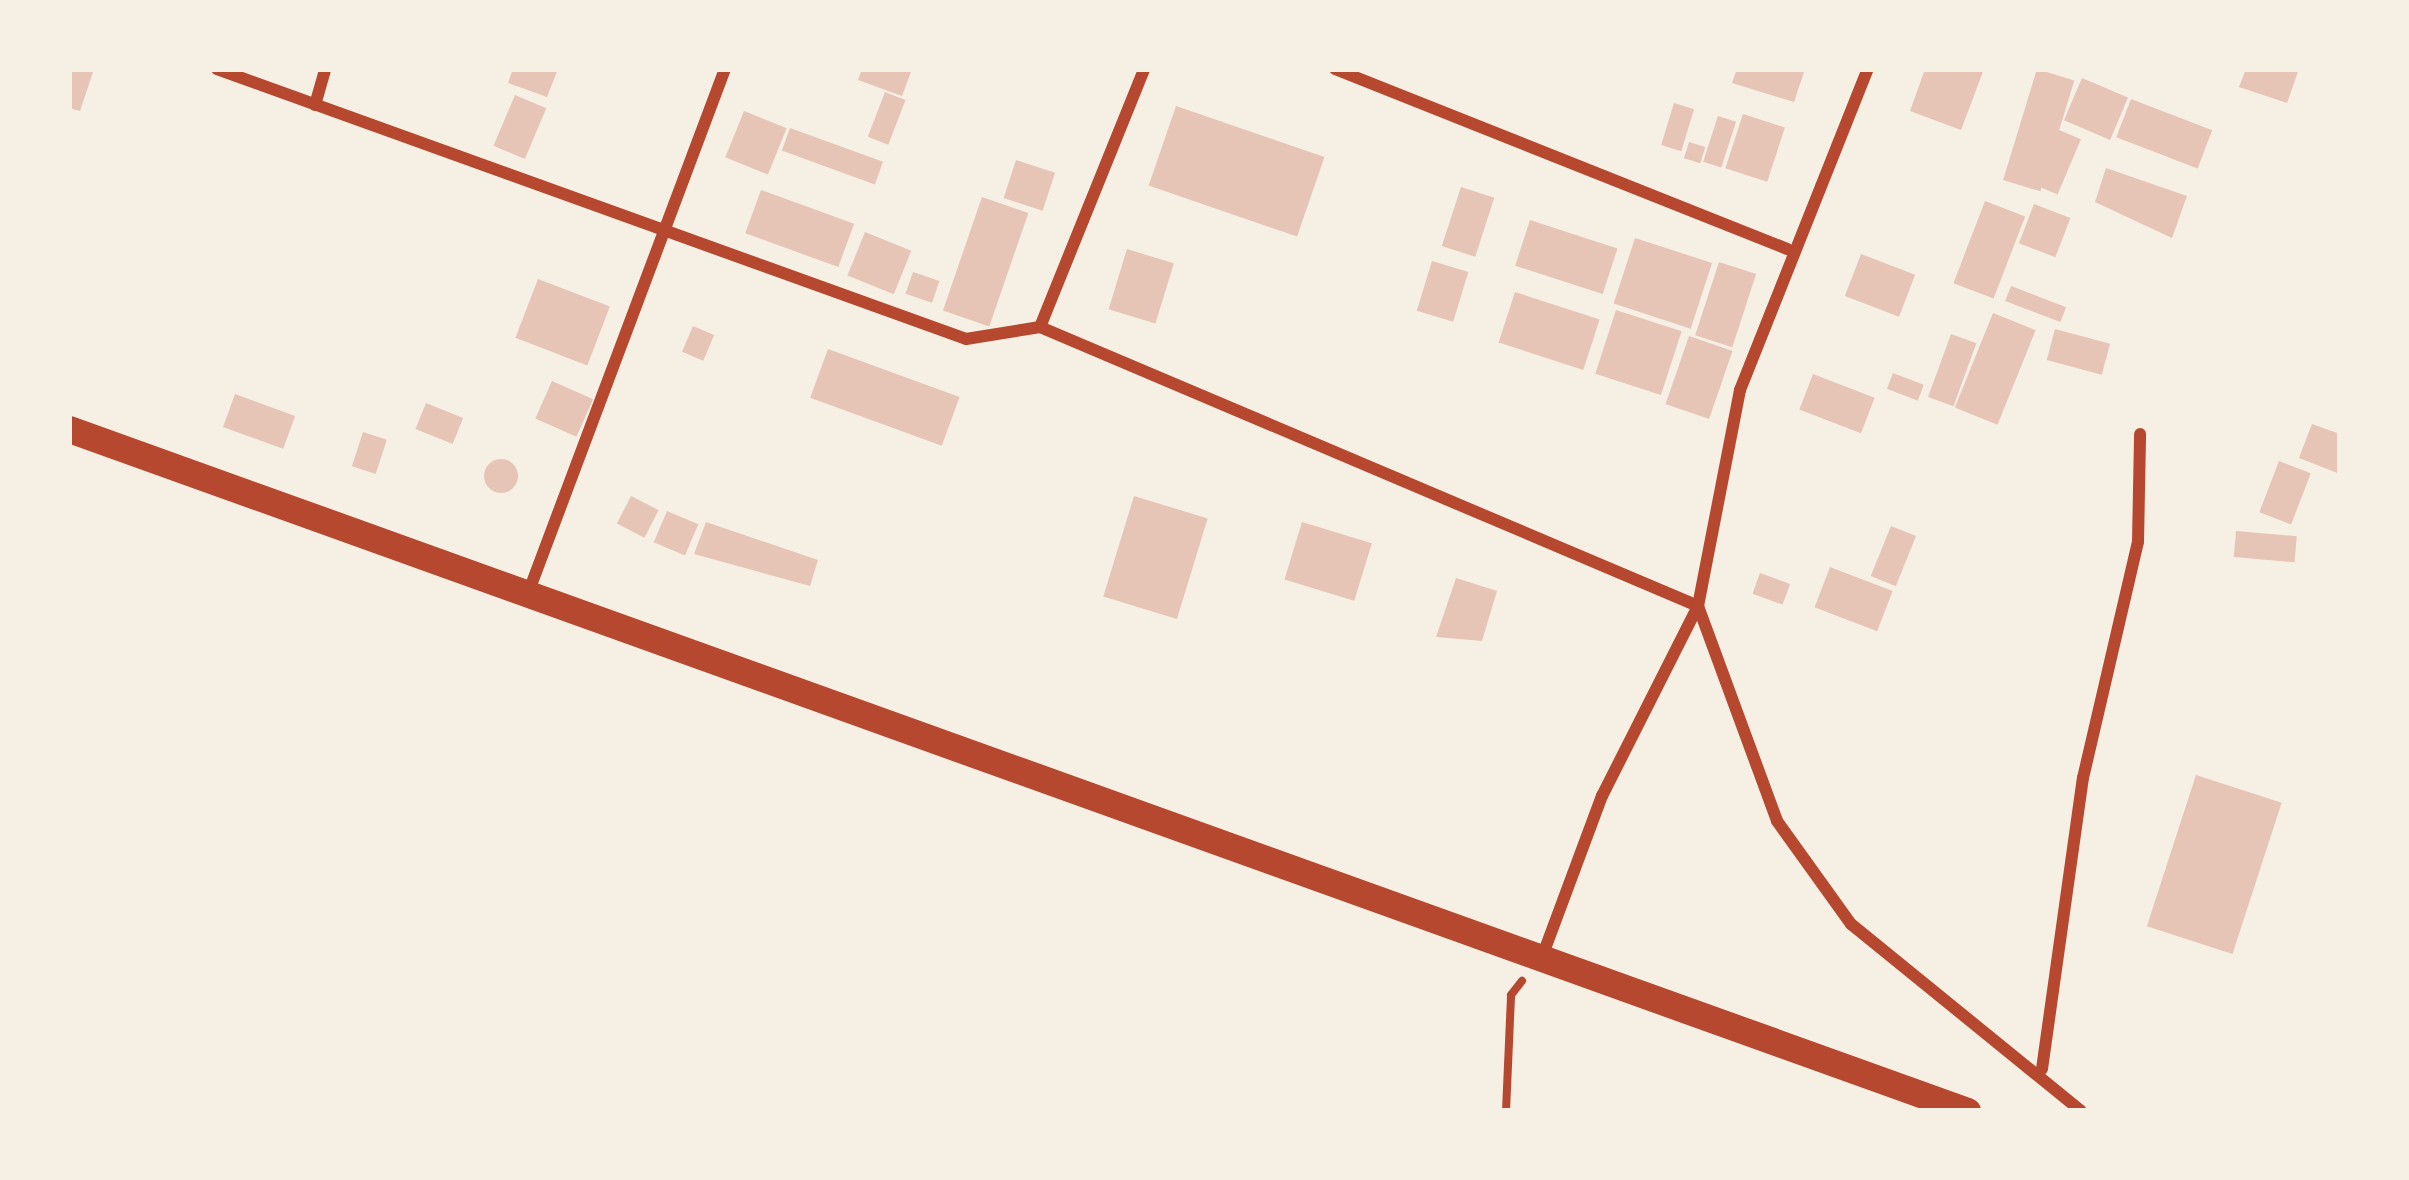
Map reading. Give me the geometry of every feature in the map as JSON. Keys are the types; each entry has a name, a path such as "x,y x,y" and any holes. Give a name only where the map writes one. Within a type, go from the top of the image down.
{"main road":[{"path":"69,429 526,598 1967,1111"}],"street":[{"path":"217,69 966,338 1040,327 1698,606 1777,821 1851,924 2042,1069 2081,1111"},
{"path":"315,105 326,69"},
{"path":"526,598 669,233 725,69"},
{"path":"1040,327 1144,69"},
{"path":"1335,69 1787,249"},
{"path":"1542,957 1602,796 1698,606 1740,390 1787,249 1868,69"},
{"path":"2042,1069 2083,778 2138,542 2140,434"}],"path":[{"path":"1506,1111 1511,994 1542,957"}],"building":[{"path":"69,69 94,69 80,111 69,108"},
{"path":"513,69 558,69 547,97 508,83"},
{"path":"862,69 912,69 902,96 858,80"},
{"path":"1737,69 1805,69 1794,102 1732,83"},
{"path":"1925,69 1984,69 1961,130 1910,111"},
{"path":"2037,69 2074,80 2040,191 2003,180"},
{"path":"2246,69 2299,69 2287,103 2239,87"},
{"path":"2082,78 2128,98 2110,140 2064,120"},
{"path":"885,92 906,100 888,145 868,137"},
{"path":"515,95 546,108 525,159 494,146"},
{"path":"2131,99 2212,130 2198,168 2116,137"},
{"path":"1674,103 1694,109 1681,151 1661,145"},
{"path":"1176,106 1324,157 1297,237 1149,185"},
{"path":"744,111 787,128 768,175 725,157"},
{"path":"1743,114 1785,128 1767,182 1725,168"},
{"path":"1718,116 1736,122 1721,168 1703,162"},
{"path":"790,128 883,162 875,184 782,151"},
{"path":"2057,129 2081,139 2057,194 2034,184"},
{"path":"1689,142 1705,147 1700,163 1684,158"},
{"path":"1016,160 1055,173 1043,211 1004,198"},
{"path":"2106,168 2187,196 2172,238 2095,202"},
{"path":"1461,187 1494,198 1475,257 1442,246"},
{"path":"761,190 854,224 838,267 745,233"},
{"path":"982,197 1028,213 989,326 943,310"},
{"path":"1985,201 2025,216 1994,299 1953,283"},
{"path":"2034,204 2070,218 2055,257 2019,243"},
{"path":"1530,220 1617,248 1603,294 1515,266"},
{"path":"865,232 911,251 894,294 847,276"},
{"path":"1635,238 1712,263 1691,329 1614,304"},
{"path":"1127,249 1174,263 1155,324 1109,309"},
{"path":"1861,254 1915,275 1899,317 1845,296"},
{"path":"1432,261 1468,272 1453,322 1417,311"},
{"path":"1719,262 1756,274 1732,347 1695,335"},
{"path":"913,272 939,281 932,303 906,294"},
{"path":"538,279 610,307 587,365 515,338"},
{"path":"2011,286 2066,307 2060,322 2005,301"},
{"path":"1515,292 1600,320 1583,370 1499,342"},
{"path":"1616,310 1682,331 1661,395 1595,374"},
{"path":"1993,313 2036,330 1997,425 1955,408"},
{"path":"693,326 714,335 703,361 682,352"},
{"path":"2055,329 2110,344 2102,375 2047,360"},
{"path":"1951,334 1976,343 1953,406 1928,397"},
{"path":"1689,336 1732,351 1709,419 1666,404"},
{"path":"828,349 960,397 942,446 810,398"},
{"path":"1893,373 1924,385 1918,401 1887,389"},
{"path":"1813,374 1875,398 1861,433 1799,409"},
{"path":"552,381 593,399 576,437 535,418"},
{"path":"235,394 295,416 283,449 223,427"},
{"path":"426,403 463,418 453,444 416,429"},
{"path":"2312,424 2340,434 2340,474 2299,458"},
{"path":"363,432 387,440 376,474 352,466"},
{"path":"501,459 513,464 518,476 513,488 501,493 489,488 484,476 489,464"},
{"path":"2279,461 2311,473 2291,525 2259,512"},
{"path":"631,496 659,510 645,538 617,524"},
{"path":"1134,496 1208,519 1177,619 1103,596"},
{"path":"667,511 698,524 685,556 654,542"},
{"path":"706,522 818,560 810,586 694,554"},
{"path":"1302,522 1372,543 1354,601 1284,579"},
{"path":"1891,526 1916,536 1896,586 1871,576"},
{"path":"2236,531 2297,536 2295,562 2234,557"},
{"path":"1830,567 1893,591 1877,631 1815,607"},
{"path":"1760,573 1790,584 1783,605 1752,594"},
{"path":"1456,578 1497,591 1482,641 1436,637"},
{"path":"2196,775 2282,803 2232,954 2147,926"}]}
